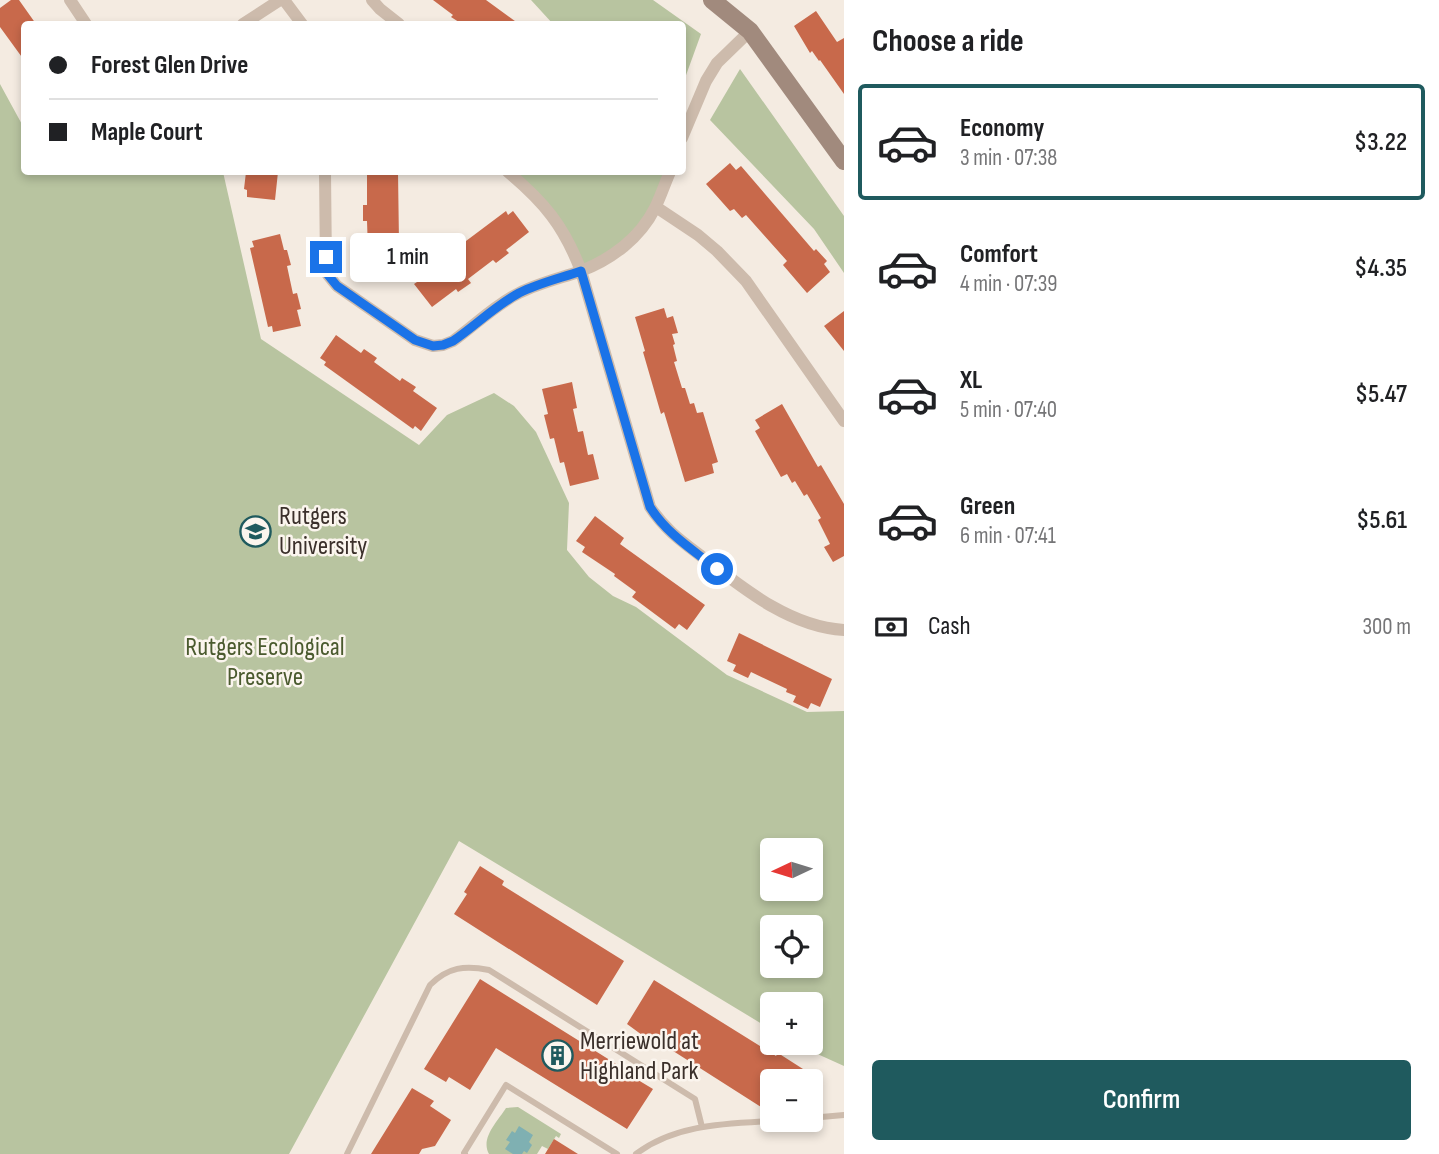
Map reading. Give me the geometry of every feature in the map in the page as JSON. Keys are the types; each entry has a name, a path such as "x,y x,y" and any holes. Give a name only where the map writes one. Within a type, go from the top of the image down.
{"street":[{"path":"70,0 84,21"},
{"path":"248,21 282,0 300,21"},
{"path":"372,0 395,21"},
{"path":"712,0 750,31 844,161"},
{"path":"686,128 706,81 717,63 750,31"},
{"path":"325,175 328,275 337,286 415,340 433,346 453,341 518,294 596,265 627,244 643,229 656,207 669,175"},
{"path":"511,175 547,208 572,247 649,505 659,522 755,597 809,622 823,627 844,629"},
{"path":"656,207 698,235 746,281 844,421"}],"lane":[{"path":"347,1154 430,985 439,975 472,967 489,970 695,1099 702,1127"},
{"path":"465,1154 506,1085 617,1154"},
{"path":"823,1117 844,1115"},
{"path":"636,1154 654,1142 676,1133 702,1127 760,1122"}],"green space":[{"path":"531,0 653,0 683,21 550,21"},
{"path":"686,23 701,34 686,75"},
{"path":"740,69 844,216 844,273 814,229 710,120"},
{"name":"Rutgers Ecological Preserve","path":"0,84 21,122 21,175 224,175 261,339 419,445 447,415 494,393 514,406 536,432 569,503 567,550 589,577 613,596 636,607 727,675 807,712 844,711 844,1066 820,1055 823,1055 823,992 760,992 760,1023 459,841 289,1154 0,1154"},
{"path":"511,175 669,175 643,229 581,271 572,247"},
{"path":"518,1107 561,1134 559,1138 556,1136 548,1149 542,1146 537,1154 489,1154 487,1142 491,1130 506,1108"}],"water":[{"path":"519,1126 533,1135 529,1142 532,1145 527,1153 524,1151 522,1154 513,1154 505,1149 510,1142 506,1140"}],"building":[{"path":"11,0 19,0 34,21 21,21 21,56 0,27 0,8"},
{"path":"433,0 486,0 515,21 457,21 451,17 453,15"},
{"path":"816,11 837,42 844,38 844,94 820,60 812,51 810,53 794,26"},
{"path":"730,163 736,170 741,166 814,251 816,249 827,261 824,264 830,272 807,293 783,265 787,261 746,215 742,218 734,209 730,211 706,184"},
{"path":"246,175 278,175 275,200 247,197 247,190 244,189"},
{"path":"367,175 398,175 399,243 396,243 396,250 368,251 367,221 363,221 363,205 367,205"},
{"path":"506,211 508,215 513,211 529,232 506,250 509,253 496,263 493,260 468,279 471,283 458,292 456,289 432,307 414,284 420,280 418,277"},
{"path":"280,234 291,265 287,266 293,294 297,293 301,309 297,310 301,326 273,332 272,326 268,327 250,248 254,247 252,241"},
{"path":"664,308 667,318 673,316 678,333 672,334 677,361 674,362 682,388 685,388 690,404 694,403 697,413 703,412 718,462 712,464 714,473 685,482 664,412 661,414 635,317"},
{"path":"844,311 844,351 824,326"},
{"path":"336,335 361,353 364,349 377,358 374,362 400,381 402,378 416,387 413,391 437,408 421,431 415,426 413,429 324,365 326,362 320,358"},
{"path":"572,382 577,408 573,409 578,432 583,431 588,455 593,454 599,479 570,486 564,462 560,463 554,438 550,439 544,415 548,414 542,389"},
{"path":"782,404 818,467 821,465 844,504 844,556 833,562 824,547 830,544 818,520 821,518 807,494 804,496 787,474 781,477 755,431 760,428 755,420"},
{"path":"595,516 624,538 620,544 705,605 687,630 679,624 675,629 632,597 636,592 614,576 615,574 582,552 585,547 576,541"},
{"path":"739,633 832,679 820,707 811,703 808,709 793,702 796,696 786,692 787,689 751,672 748,678 733,671 736,665 727,661"},
{"name":"Merriewold at Highland Park","path":"480,866 504,881 502,885 624,961 597,1005 454,914"},
{"name":"Merriewold at Highland Park","path":"480,979 653,1089 627,1129 496,1048 470,1090 449,1077 446,1082 424,1069"},
{"name":"Merriewold at Highland Park","path":"654,980 760,1046 760,1055 781,1055 803,1069 760,1069 760,1106 670,1049 669,1051 654,1041 653,1043 627,1024"},
{"path":"412,1088 434,1101 430,1106 451,1120 435,1146 422,1149 419,1154 371,1154"},
{"path":"554,1139 578,1154 545,1154"}],"place":[{"name":"Rutgers University","path":"256,531"},
{"name":"Merriewold at Highland Park","path":"557,1056"}],"route":[{"path":"326,257 326,267 332,282 415,340 433,346 453,341 518,294 581,271 650,507 659,522 717,569"}]}
